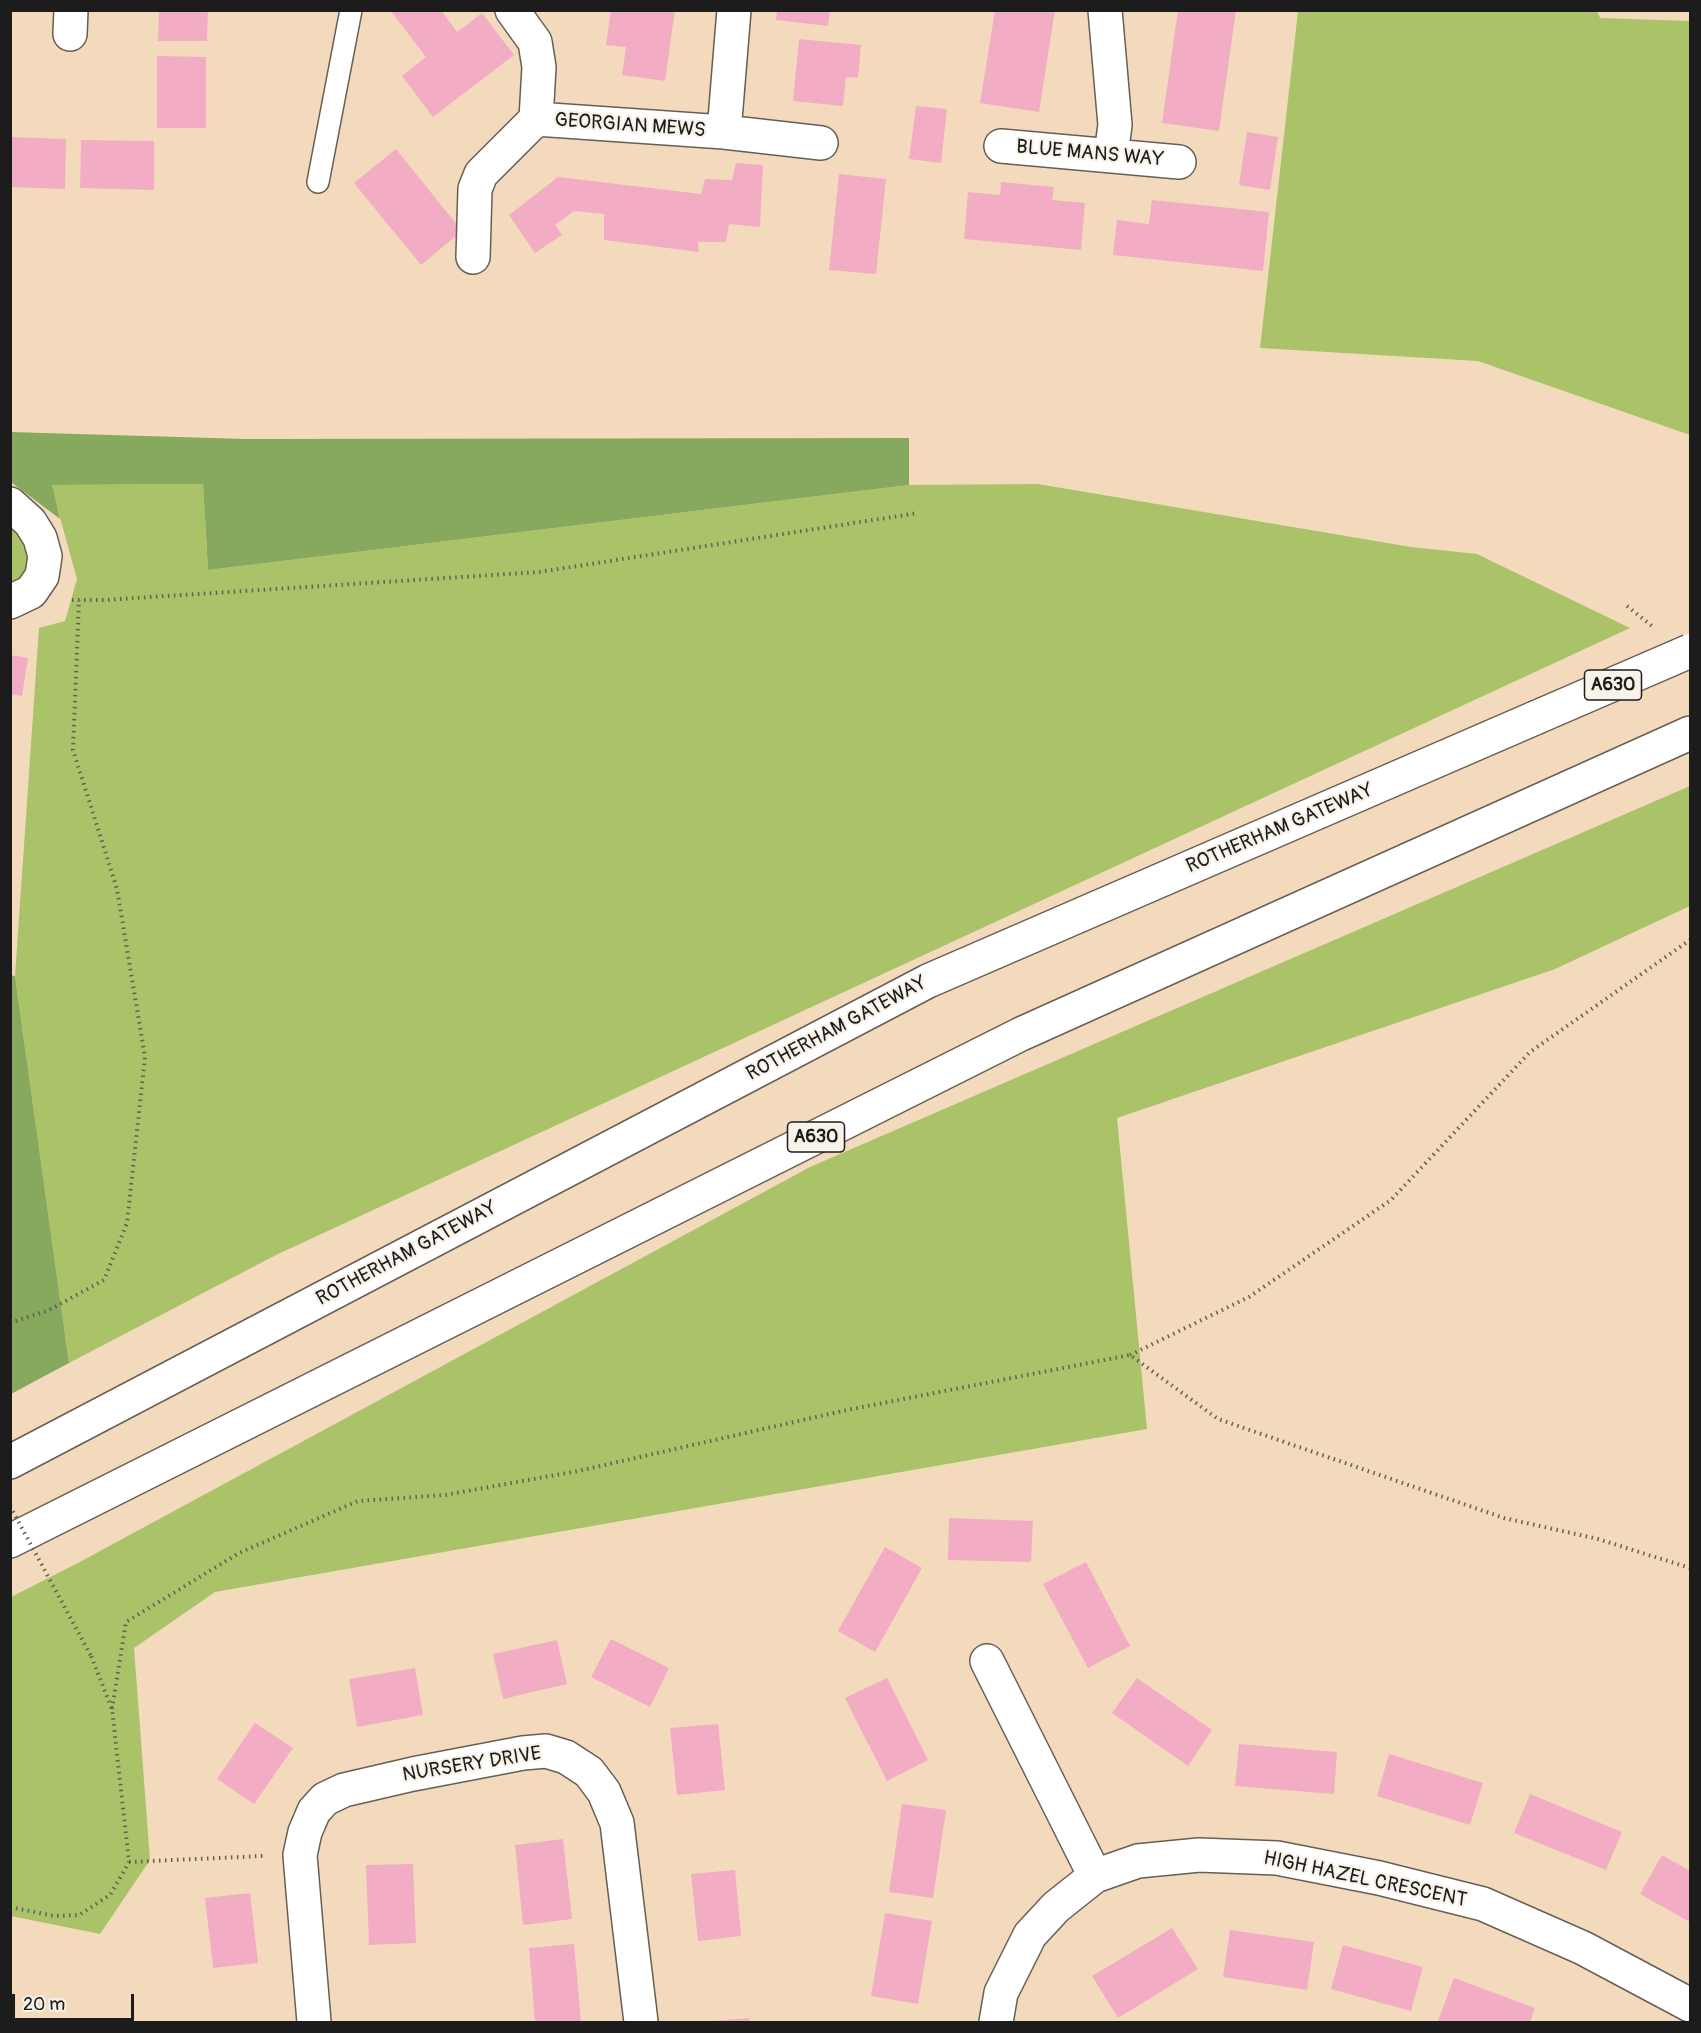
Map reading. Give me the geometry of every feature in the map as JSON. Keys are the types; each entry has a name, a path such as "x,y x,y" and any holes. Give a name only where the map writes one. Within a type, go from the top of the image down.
{"main road":[{"name":"GEORGIAN MEWS","path":"473,257 475,189 481,174 536,119 539,67 535,42 512,10"},
{"name":"GEORGIAN MEWS","path":"724,132 734,10"},
{"path":"1105,10 1115,125 1111,155"},
{"name":"GEORGIAN MEWS","path":"536,119 724,132 822,144"},
{"name":"BLUE MANS WAY","path":"1001,146 1179,162"},
{"path":"10,504 30,522 40,538 45,556 42,576 32,592 10,602"},
{"name":"ROTHERHAM GATEWAY","path":"10,1462 928,981 1690,651"},
{"name":"A630","path":"10,1541 1021,1034 1690,733"},
{"path":"987,1661 1095,1876"},
{"name":"NURSERY DRIVE","path":"314,2022 300,1855 305,1832 314,1811 325,1799 344,1790 413,1773 546,1751 566,1757 589,1772 604,1792 617,1823 641,2022"},
{"name":"HIGH HAZEL CRESCENT","path":"996,2022 1001,1993 1030,1935 1056,1907 1095,1876 1138,1861 1200,1855 1277,1858 1379,1878 1484,1904 1583,1948 1690,2005"}],"lane":[{"path":"318,182 351,10"}],"path":[{"path":"70,600 539,572 918,513"},
{"path":"10,1323 49,1310 104,1280 127,1223 145,1057 117,889 73,750 79,600"},
{"path":"112,1709 126,1622 239,1553 358,1501 445,1495 578,1471 846,1410 1130,1355 1249,1297 1391,1200 1530,1052 1690,940"},
{"path":"1130,1355 1218,1419 1504,1518 1598,1539 1690,1568"},
{"path":"10,1506 91,1656 112,1709 129,1862 110,1895 80,1915 54,1916 10,1907"},
{"path":"129,1862 300,1855"}],"green space":[{"path":"1597,10 1600,18 1690,21 1690,435 1478,361 1260,348 1298,11"},
{"path":"11,432 246,439 909,438 909,485 208,570 203,484 52,485 60,519 11,482"},
{"path":"203,484 208,570 909,485 1038,484 1411,547 1477,554 1630,628 276,1255 69,1363 15,976 39,628 65,621 77,579 51,485"},
{"path":"10,520 29,546 25,571 13,584 10,584"},
{"path":"1690,786 1690,906 1555,969 1117,1118 1147,1429 215,1592 134,1648 150,1860 100,1934 11,1916 11,1597 810,1167"},
{"path":"10,975 15,976 69,1363 11,1394"}],"building":[{"path":"159,10 208,10 207,41 158,41"},
{"path":"390,10 441,10 457,32 482,13 514,55 433,117 402,76 426,57"},
{"path":"611,10 675,10 665,81 622,75 626,47 606,45"},
{"path":"777,10 830,10 828,26 776,20"},
{"path":"995,10 1055,10 1039,112 980,103"},
{"path":"1178,10 1236,10 1219,131 1162,123"},
{"path":"799,39 861,45 858,78 846,77 843,106 793,101"},
{"path":"157,56 206,57 206,128 157,128"},
{"path":"916,106 947,109 941,163 909,159"},
{"path":"1247,132 1278,137 1270,190 1239,185"},
{"path":"10,137 66,139 65,189 10,187"},
{"path":"81,140 154,141 154,190 80,188"},
{"path":"396,149 462,231 421,265 354,183"},
{"path":"736,163 763,165 760,227 729,224 726,242 698,242 699,252 604,240 604,214 574,211 555,225 562,235 535,253 509,215 558,177 701,194 705,179 732,180"},
{"path":"839,174 886,179 876,274 829,270"},
{"path":"1001,182 1054,187 1052,200 1085,203 1081,250 964,239 968,192 1000,195"},
{"path":"1152,200 1269,212 1263,271 1113,255 1117,220 1149,224"},
{"path":"10,655 28,658 22,696 10,694"},
{"path":"949,1518 1033,1521 1031,1562 948,1560"},
{"path":"885,1547 922,1568 875,1652 838,1631"},
{"path":"1086,1562 1130,1646 1088,1668 1043,1584"},
{"path":"611,1639 669,1668 650,1707 591,1677"},
{"path":"557,1640 567,1684 503,1699 493,1654"},
{"path":"415,1668 423,1715 357,1727 349,1679"},
{"path":"887,1678 928,1760 887,1781 845,1698"},
{"path":"1137,1678 1212,1730 1188,1766 1112,1713"},
{"path":"255,1723 293,1748 254,1804 217,1779"},
{"path":"718,1724 725,1790 677,1795 670,1728"},
{"path":"1239,1744 1337,1752 1334,1794 1235,1786"},
{"path":"1389,1754 1483,1783 1470,1825 1377,1796"},
{"path":"1530,1794 1622,1832 1606,1870 1514,1833"},
{"path":"902,1804 946,1810 933,1898 889,1892"},
{"path":"563,1839 572,1919 523,1925 515,1845"},
{"path":"1662,1855 1690,1871 1690,1922 1640,1894"},
{"path":"413,1864 416,1943 369,1945 366,1865"},
{"path":"735,1870 741,1936 698,1941 691,1874"},
{"path":"250,1893 258,1963 213,1968 205,1898"},
{"path":"885,1913 932,1921 918,2004 871,1996"},
{"path":"1172,1928 1198,1969 1118,2018 1092,1976"},
{"path":"1230,1930 1314,1942 1307,1990 1223,1977"},
{"path":"574,1944 581,2022 535,2022 529,1948"},
{"path":"1343,1945 1423,1967 1411,2011 1331,1989"},
{"path":"1454,1978 1535,2008 1530,2022 1438,2021"},
{"path":"749,2018 749,2022 712,2022 712,2021"}]}
